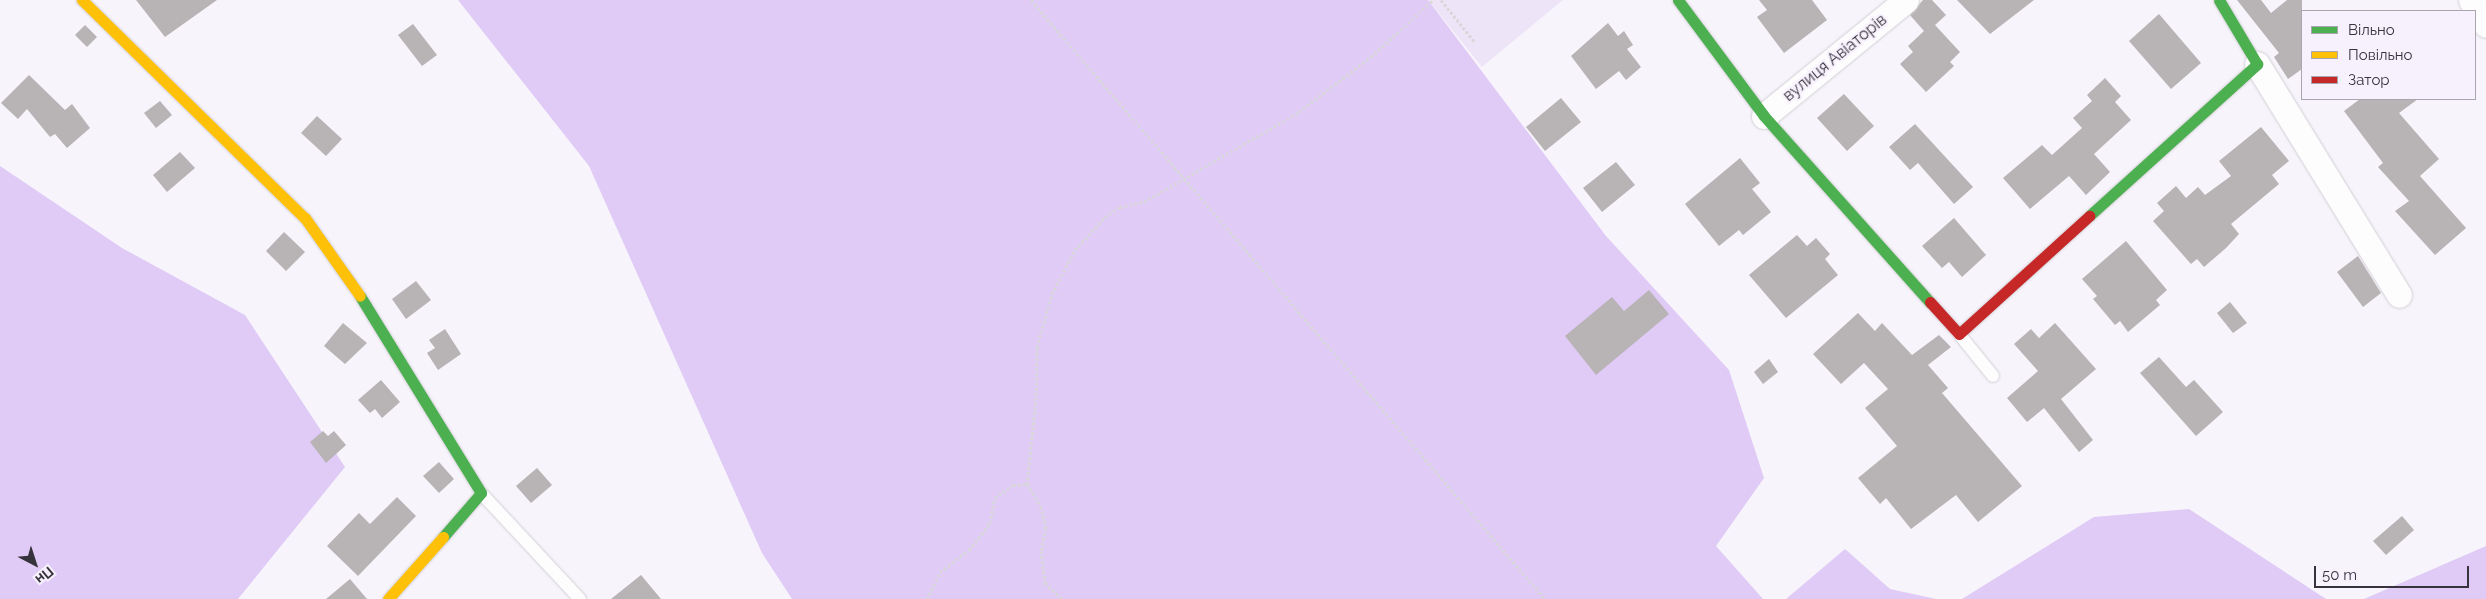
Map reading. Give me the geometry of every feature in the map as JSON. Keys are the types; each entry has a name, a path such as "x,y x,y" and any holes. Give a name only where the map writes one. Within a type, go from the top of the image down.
{"street":[{"path":"82,0 305,218 339,262 481,493 388,599"},
{"path":"1678,0 1764,116 1959,334 2257,64"},
{"name":"вулиця Авіаторів","path":"1764,116 1906,0"},
{"path":"2219,0 2399,294"},
{"path":"2470,0 2486,25"}],"lane":[{"path":"1959,334 1993,376"},
{"path":"481,493 580,599"}],"path":[{"path":"1031,0 1545,599"},
{"path":"1062,599 1046,583 1041,551 1046,528 1042,506 1027,484 1036,400 1037,347 1058,280 1075,250 1105,217 1120,206 1144,202 1299,112 1371,57 1433,0"},
{"path":"1440,0 1474,41"},
{"path":"927,599 940,572 969,550 990,523 995,498 1013,485 1027,484"}],"shaded area":[{"path":"458,0 1428,0 1606,236 1729,370 1764,478 1716,546 1763,599 792,599 762,553 589,166"},
{"path":"1428,0 1563,0 1482,67"},
{"path":"0,166 122,248 245,315 345,467 238,599 0,599"},
{"path":"2189,509 2326,599 1962,599 2094,517"},
{"path":"2486,546 2486,599 2364,599"},
{"path":"1845,549 1890,589 1936,599 1786,599"}],"building":[{"path":"136,0 217,0 165,37"},
{"path":"1759,0 1812,0 1827,20 1784,53 1757,17 1767,10"},
{"path":"1923,0 1932,0 1946,15 1935,25 1960,52 1950,62 1954,66 1926,92 1900,64 1913,52 1908,46 1924,31 1910,15"},
{"path":"1957,0 2034,0 1990,34"},
{"path":"2237,0 2261,0 2271,13 2287,0 2302,0 2301,70 2288,79 2274,57 2279,53"},
{"path":"2159,14 2201,63 2171,89 2129,41"},
{"path":"1608,23 1618,36 1624,31 1633,45 1627,49 1641,67 1626,80 1619,71 1596,89 1571,56"},
{"path":"413,24 437,55 422,66 398,35"},
{"path":"85,25 97,37 87,47 75,35"},
{"path":"29,75 65,110 72,104 90,128 67,148 55,134 50,137 27,109 18,119 1,103"},
{"path":"2105,78 2121,96 2115,102 2131,120 2094,154 2110,172 2086,195 2069,176 2030,209 2003,178 2042,145 2052,155 2082,128 2073,118 2092,101 2087,95"},
{"path":"1844,94 1874,126 1847,151 1817,118"},
{"path":"1561,98 1581,122 1545,151 1526,127"},
{"path":"2359,100 2417,100 2399,113 2439,159 2420,176 2466,228 2435,255 2395,211 2409,201 2378,167 2383,163 2344,111"},
{"path":"160,101 172,115 156,128 144,113"},
{"path":"317,116 342,139 326,156 301,133"},
{"path":"1915,124 1973,187 1954,204 1918,163 1910,170 1889,147"},
{"path":"2261,127 2289,161 2272,175 2279,184 2231,224 2239,234 2226,248 2204,267 2197,259 2191,264 2153,221 2164,211 2157,203 2176,186 2186,198 2198,187 2205,195 2231,176 2219,161"},
{"path":"180,152 195,168 167,192 153,175"},
{"path":"1740,158 1760,183 1752,189 1771,212 1743,235 1739,230 1719,246 1685,204"},
{"path":"1616,162 1635,185 1602,212 1583,188"},
{"path":"1954,218 1986,255 1962,277 1949,262 1942,268 1922,246"},
{"path":"284,232 305,252 286,271 266,251"},
{"path":"1797,235 1807,246 1816,238 1830,254 1825,259 1838,275 1786,318 1749,275"},
{"path":"2126,241 2167,290 2156,300 2160,305 2128,332 2120,321 2115,325 2093,299 2097,296 2082,279"},
{"path":"2358,256 2381,293 2363,307 2337,272"},
{"path":"416,281 431,300 406,319 392,299"},
{"path":"1649,290 1669,314 1596,375 1565,336 1612,297 1624,311"},
{"path":"2230,302 2247,323 2233,333 2217,313"},
{"path":"1858,313 1875,331 1882,323 1912,355 1939,335 1951,347 1928,365 1948,388 1942,393 2022,486 1978,522 1956,495 1911,529 1886,498 1880,504 1858,478 1897,446 1865,408 1888,389 1864,363 1841,384 1813,354"},
{"path":"343,323 367,343 345,364 324,346"},
{"path":"2055,323 2096,369 2061,399 2093,440 2079,452 2044,408 2027,422 2007,398 2038,371 2014,344 2031,329 2039,338"},
{"path":"445,329 461,354 438,370 427,353 435,348 429,340"},
{"path":"2159,357 2186,387 2194,380 2223,412 2196,436 2140,373"},
{"path":"1769,359 1778,372 1763,384 1754,372"},
{"path":"381,380 400,402 382,418 375,409 370,413 358,400"},
{"path":"323,431 328,436 334,431 346,445 326,463 310,442"},
{"path":"439,462 454,479 439,493 423,476"},
{"path":"537,468 552,485 531,503 516,486"},
{"path":"397,497 416,516 358,576 327,546 359,513 370,524"},
{"path":"2402,516 2414,530 2386,555 2373,541"},
{"path":"641,575 661,599 611,599"},
{"path":"350,579 367,599 326,599"}],"traffic: fast":[{"path":"1678,0 1764,116 1930,302"},
{"path":"2089,216 2257,64 2219,0"},
{"path":"360,296 481,493 443,537"}],"traffic: slow":[{"path":"82,0 305,218 360,296"},
{"path":"388,599 443,537"}],"traffic: jam":[{"path":"1930,302 1959,334 2089,216"}]}
